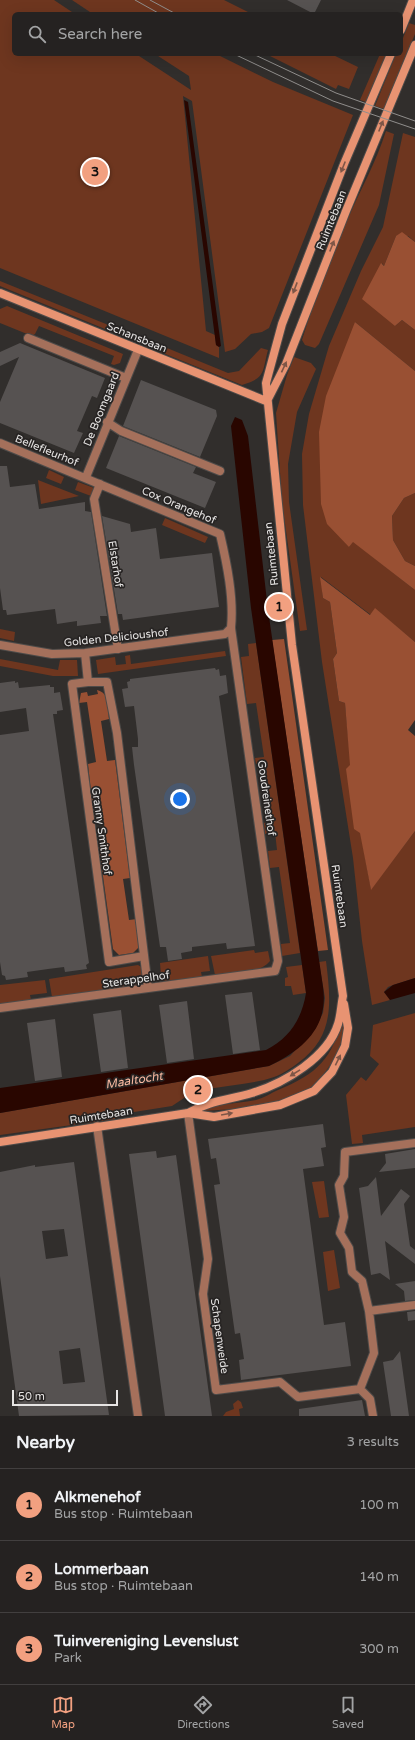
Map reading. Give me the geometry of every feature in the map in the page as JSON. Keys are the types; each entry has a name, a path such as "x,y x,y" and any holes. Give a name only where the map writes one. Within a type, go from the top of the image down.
{"street":[{"path":"403,25 413,0"},
{"name":"Ruimtebaan","path":"266,402 286,364 346,211 415,45"},
{"name":"Ruimtebaan","path":"0,1142 188,1112 204,1104 253,1093 286,1078 312,1062 329,1040 338,1024 343,996 292,645 266,402 266,383 282,324 344,164 389,56"},
{"name":"Schansbaan","path":"2,296 266,402"},
{"path":"28,338 126,378"},
{"name":"De Boomgaard","path":"86,477 107,422 138,350"},
{"path":"107,422 120,431 220,471"},
{"name":"Bellefleurhof","path":"0,443 86,477"},
{"name":"Cox Orangehof","path":"86,477 220,534 233,613 232,628"},
{"name":"Elstarhof","path":"100,484 94,499 118,649"},
{"name":"Golden Delicioushof","path":"0,644 52,654 85,653 225,634 232,628"},
{"name":"Goudreinethof","path":"232,628 278,961 275,971"},
{"path":"85,653 88,682"},
{"name":"Granny Smithhof","path":"144,956 109,962 72,684 107,682 117,733 148,988"},
{"name":"Sterappelhof","path":"0,1008 275,971"},
{"path":"188,1112 214,1117 280,1105 314,1090 332,1072 345,1046 348,1028 343,996"},
{"name":"Schapenweide","path":"188,1112 208,1259 203,1294 216,1390 280,1382 298,1396 360,1389"},
{"path":"98,1126 138,1416"},
{"path":"373,1416 370,1399 360,1389 374,1353 369,1311 362,1281 352,1272 349,1248 340,1233 344,1217 339,1185 344,1176 345,1152 415,1143"},
{"path":"369,1311 415,1305"}],"shaded area":[{"path":"0,0 54,0 72,12 12,12 12,56 139,56 191,90 189,76 158,56 220,56 273,82 353,115 269,328 262,332 251,334 235,349 225,352 192,101 183,96 206,331 215,335 216,345 219,347 219,358 0,268"},
{"path":"72,0 224,0 248,12 182,12 90,12"},
{"path":"409,23 415,25 415,34 384,109 375,106 395,56 403,56 403,38"},
{"path":"270,56 335,56 358,67 349,89 338,85 336,89"},
{"path":"379,56 385,56 366,102 360,100"},
{"path":"386,131 394,134 379,205 319,344 315,348 305,345 302,340 322,281"},
{"path":"403,133 415,137 415,242 408,236 396,236 384,266 382,263 395,326 402,320 415,330 415,371 355,322 349,547 353,541 415,590 415,642 375,609 371,615 321,577 323,598 330,602 337,653 333,659 339,701 345,703 355,796 371,889 415,831 415,978 388,987 384,992 390,1000 372,1005 362,941 353,858 322,662 303,505 302,454 309,414 329,346 361,271 383,227"},
{"path":"402,232 415,242 415,330 402,320 395,326 362,299 381,263 384,266 396,236"},
{"path":"0,281 133,335 132,340 0,286"},
{"path":"7,306 123,354 120,363 114,365 111,364 114,356 39,326 35,334 32,336 0,323 0,309"},
{"path":"355,322 415,371 415,493 404,498 392,516 393,540 405,561 415,566 415,590 353,542 349,547 327,524 321,504 319,432 326,396"},
{"path":"145,339 228,373 239,371 261,348 268,350 262,373 255,380 242,385 143,345"},
{"path":"294,357 311,363 316,369 297,412 288,464 289,502 307,630 300,631 282,502 276,413"},
{"path":"49,470 64,477 61,484 46,478"},
{"path":"38,480 79,496 41,504"},
{"path":"78,482 94,488 91,496 75,490"},
{"path":"415,493 415,566 405,561 393,540 392,516 404,498"},
{"path":"165,518 208,537 205,543 162,525"},
{"path":"320,577 370,615 375,608 415,642 415,720 408,730 415,736 415,831 371,890 360,833 354,829 346,769 350,765 345,703 339,701 333,659 337,653 330,602 323,598"},
{"path":"0,629 15,632 14,641 0,638"},
{"path":"284,639 328,950 318,951 272,640"},
{"path":"256,643 300,953 282,956 281,944 290,943 279,867 270,868 268,851 277,850 275,832 265,834 264,823 273,822 265,763 256,764 255,758 264,757 256,703 247,704 241,657 249,656 248,644"},
{"path":"225,651 226,656 98,674 96,660 115,657 116,665 126,664 125,656 130,655 131,664"},
{"path":"0,659 58,670 60,660 77,660 78,676 53,676 0,666"},
{"path":"97,690 104,694 108,702 109,719 101,721 107,761 115,760 130,878 123,879 129,920 137,919 140,946 133,953 119,955 113,949 99,847 107,846 101,801 92,802 88,764 96,762 87,702 79,703 81,693 87,692 88,696 98,694"},
{"path":"254,950 255,953 268,951 270,961 265,966 252,971 215,975 211,956"},
{"path":"208,956 210,971 201,972 202,977 162,981 157,977 161,976 160,963"},
{"path":"326,961 329,1004 328,1017 324,1030 319,1041 310,1053 287,1071 274,1077 258,1081 208,1089 208,1085 200,1086 200,1090 193,1092 172,1106 115,1115 115,1119 0,1135 0,1113 269,1066 290,1056 315,1029 323,1013 325,998 319,962"},
{"path":"138,965 143,968 145,980 142,984 52,997 49,979"},
{"path":"302,965 306,993 293,995 291,986 285,986 285,978 288,977 286,967"},
{"path":"45,980 47,993 30,995 31,1000 0,1004 0,985"},
{"path":"415,1013 415,1127 362,1135 363,1143 352,1144 346,1095 361,1077 366,1081 379,1064 370,1056 373,1025"},
{"path":"342,1016 344,1016 343,1038 336,1057 320,1079 309,1089 282,1102 235,1109 202,1111 220,1105 259,1099 303,1078 322,1063 329,1054 339,1031"},
{"path":"324,1181 329,1217 319,1218 312,1182"},
{"path":"334,1250 340,1288 328,1291 323,1252"},
{"path":"238,1400 241,1402 243,1408 239,1409 240,1416 223,1416 226,1412 234,1409 233,1404"}],"water":[{"path":"184,100 188,102 221,346 219,347 216,345"},
{"name":"Maaltocht","path":"235,417 242,420 248,436 268,610 323,987 324,1001 322,1014 318,1025 303,1045 293,1053 269,1066 0,1113 0,1088 266,1050 282,1040 294,1026 301,1011 306,993 251,608 231,426"},
{"path":"415,978 415,993 390,1000 384,992 393,985"}],"building":[{"path":"287,0 321,0 315,12 310,12"},
{"path":"20,343 105,378 97,398 92,396 77,431 83,433 74,453 0,423 0,402 19,357 0,366 0,352"},
{"path":"141,380 216,410 217,416 200,457 123,426"},
{"path":"119,436 196,467 193,473 216,482 205,508 106,468"},
{"path":"0,466 7,466 10,487 35,484 39,509 85,502 85,511 91,512 107,616 100,616 101,623 77,626 77,621 57,624 55,609 7,615 6,610 3,610 0,588"},
{"path":"102,516 130,524 131,532 156,528 160,559 212,553 219,607 123,620 122,614 118,614"},
{"path":"215,668 216,670 219,669 220,676 226,675 228,693 219,696 255,946 227,949 226,943 192,947 192,951 181,953 182,959 168,961 166,947 160,947 134,765 132,747 138,747 138,739 134,706 125,707 122,689 128,688 127,682 130,681 130,679"},
{"path":"15,681 15,683 18,682 19,688 50,685 50,687 54,687 54,693 60,692 63,710 57,711 57,714 53,714 89,963 86,965 87,969 65,972 64,967 48,969 27,972 28,977 6,980 5,976 2,975 0,962 0,735 29,731 26,708 0,712 0,683"},
{"path":"252,992 260,1050 233,1054 225,995"},
{"path":"187,1001 194,1059 167,1063 159,1005"},
{"path":"121,1010 128,1068 101,1072 93,1014"},
{"path":"55,1019 62,1077 35,1081 27,1023"},
{"path":"323,1124 326,1147 321,1148 324,1166 303,1169 324,1325 345,1322 351,1366 241,1380 239,1360 244,1359 240,1333 235,1334 214,1185 220,1184 216,1158 211,1159 208,1139"},
{"path":"415,1149 415,1168 379,1172 386,1163 385,1154"},
{"path":"156,1151 157,1158 176,1155 212,1416 165,1416 129,1154"},
{"path":"74,1162 109,1415 19,1416 0,1276 0,1172 35,1165 35,1167","holes":["64,1229 68,1256 46,1259 42,1231","80,1348 85,1382 63,1384 59,1351"]},
{"path":"376,1177 381,1216 401,1189 410,1196 404,1204 410,1246 415,1250 415,1264 385,1241 390,1280 380,1273 371,1275 359,1188 368,1186"},
{"path":"415,1281 415,1300 405,1301 404,1291 395,1284"},
{"path":"415,1311 415,1320 408,1321 407,1312"},
{"path":"400,1351 409,1416 391,1416 383,1362 393,1360"},
{"path":"362,1400 365,1416 299,1416 299,1409"}],"tram line":[{"path":"135,0 156,12"},
{"path":"150,0 172,12"},
{"path":"238,56 333,101 415,129"},
{"path":"257,56 336,93 415,121"}],"place":[{"name":"Tuinvereniging Levenslust","path":"95,172"},
{"name":"Alkmenehof","path":"279,607"},
{"name":"Lommerbaan","path":"198,1090"}]}
